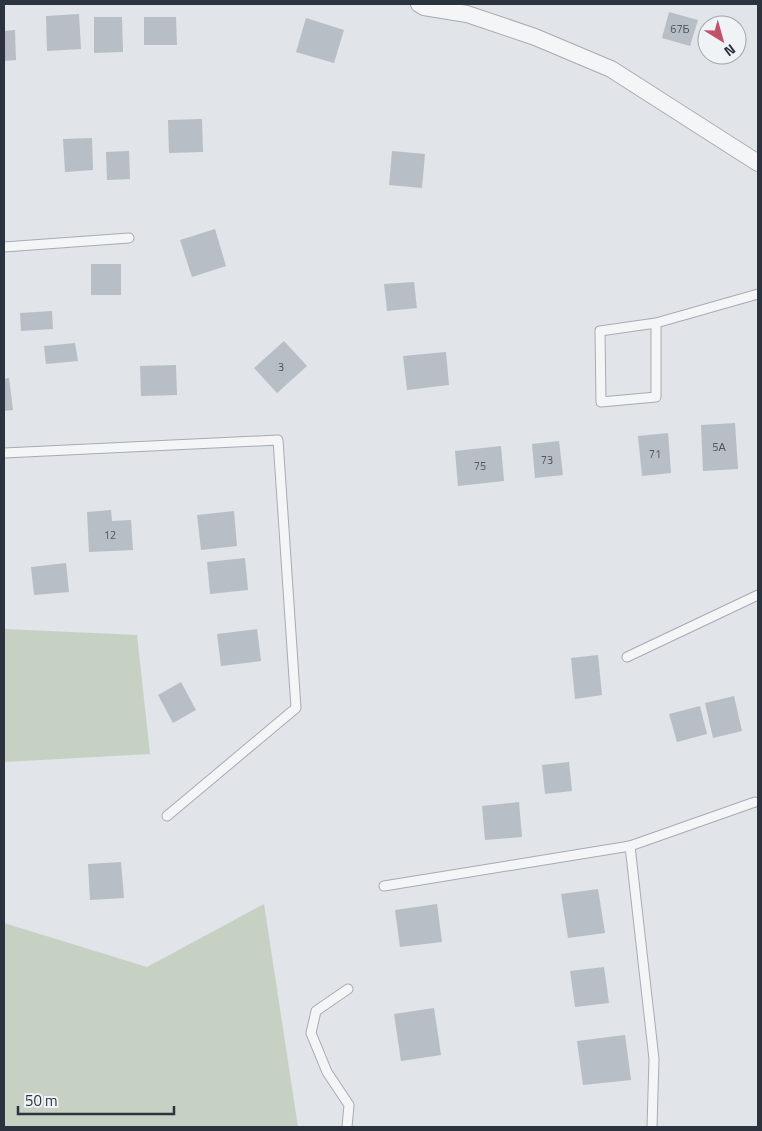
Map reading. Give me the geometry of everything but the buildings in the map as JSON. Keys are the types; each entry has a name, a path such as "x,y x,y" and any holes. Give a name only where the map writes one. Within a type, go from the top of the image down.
{"street":[{"path":"419,4 424,7 467,14 535,37 611,69 758,163"}],"lane":[{"path":"4,247 129,238"},
{"path":"656,323 656,397 600,402 600,331 656,323 758,294"},
{"path":"4,453 278,440 296,708 167,816"},
{"path":"627,657 758,595"},
{"path":"384,886 630,846 754,802"},
{"path":"630,846 654,1058 652,1127"},
{"path":"347,1127 349,1105 327,1072 311,1034 316,1011 348,989"}],"green space":[{"path":"4,629 137,635 150,754 4,762"},
{"path":"264,904 298,1127 4,1127 4,923 147,967"}]}
